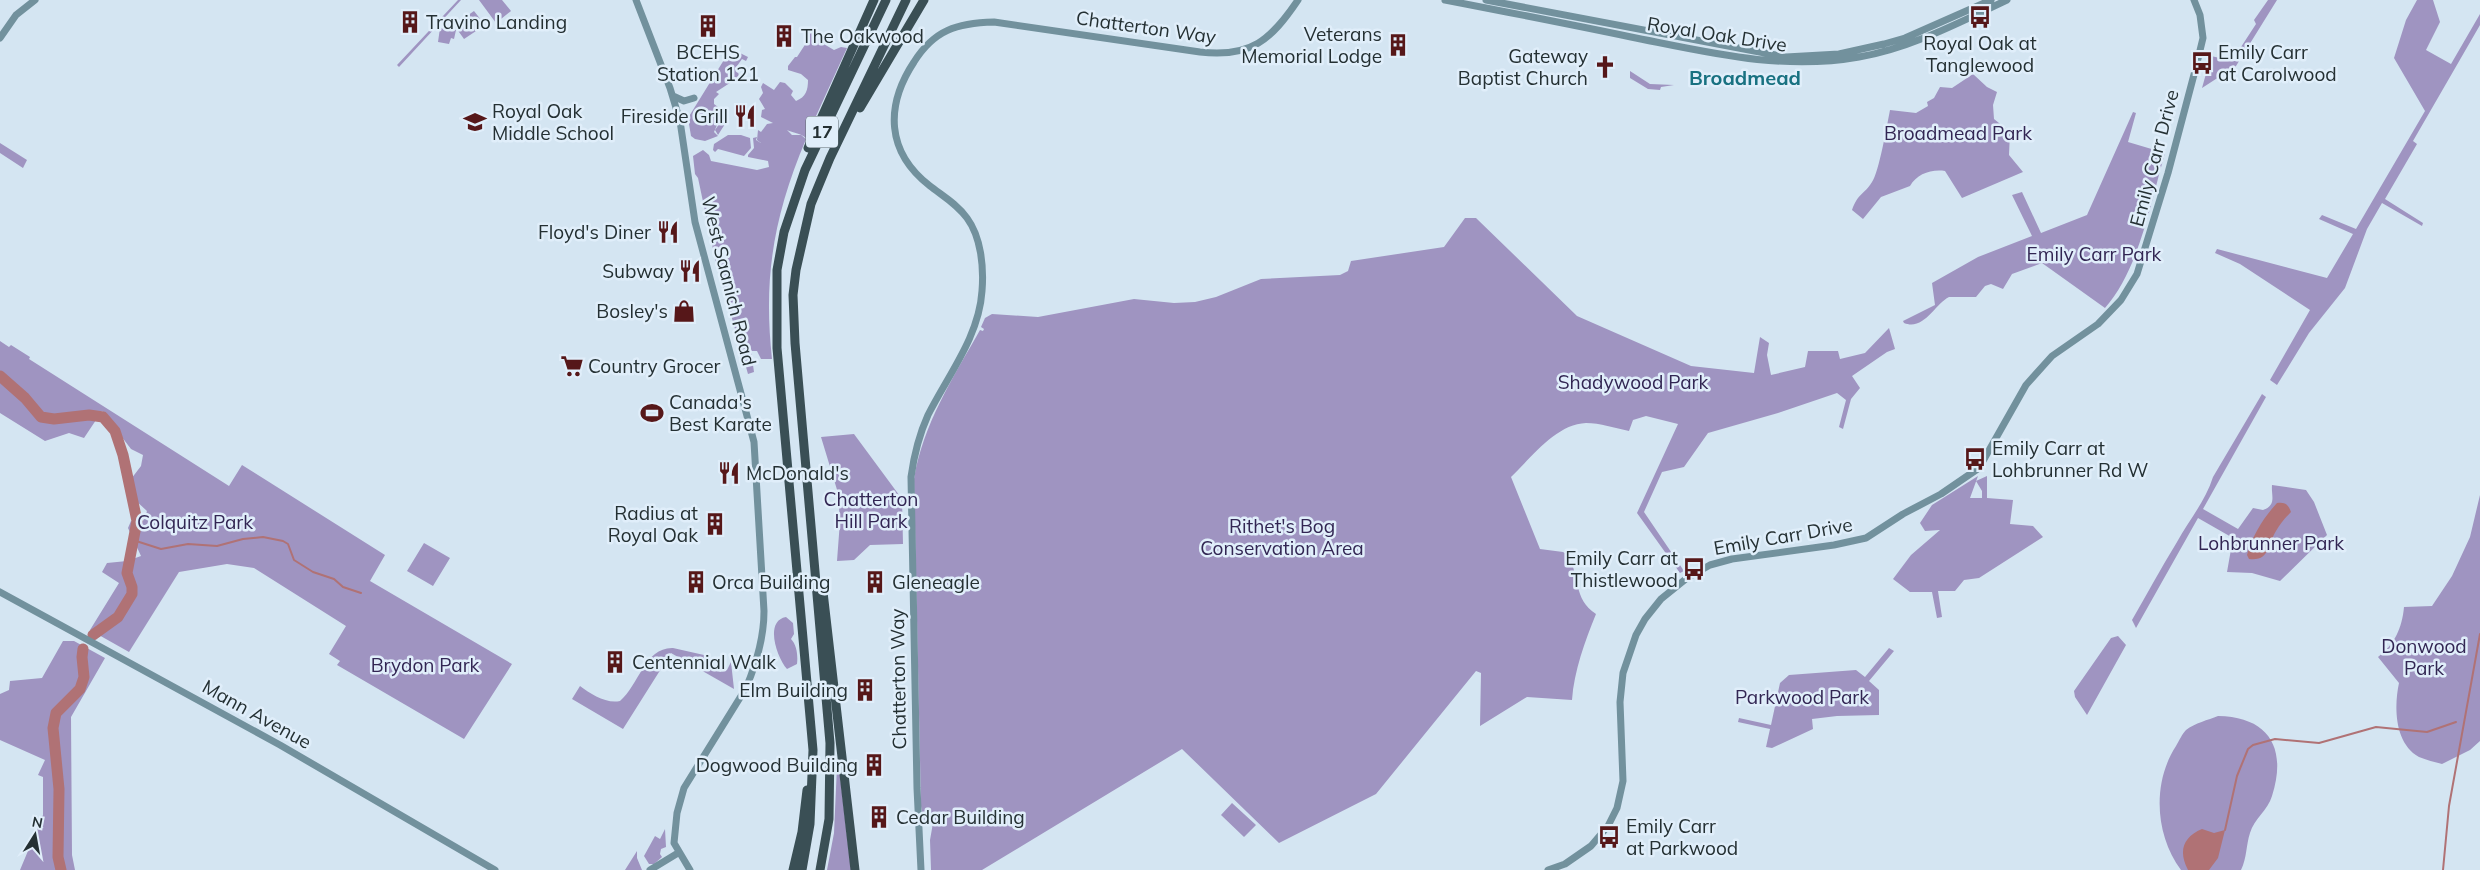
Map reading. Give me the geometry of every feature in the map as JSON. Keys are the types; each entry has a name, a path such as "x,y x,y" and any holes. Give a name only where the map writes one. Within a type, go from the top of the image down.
{"highway":[{"path":"777,270 775,255 779,234 793,187 874,0"},
{"name":"17","path":"802,870 813,795 811,722 777,348 777,270 784,232 805,170 886,0"},
{"name":"17","path":"820,870 829,819 831,760 795,344 793,295 803,229 820,180 906,0"},
{"path":"820,180 841,145 865,98 924,0"},
{"path":"807,482 813,498 855,870"},
{"path":"792,870 806,800 808,742 811,722"}],"main road":[{"path":"0,38 16,15 35,0"},
{"name":"West Saanich Road","path":"636,0 673,96 680,121 695,222 754,442 764,611 761,645 746,688 695,766 684,788 674,832 674,843 678,853"},
{"name":"Chatterton Way","path":"921,870 916,770 911,477 922,431 977,319 982,290 982,273 978,242 967,217 950,199 929,185 908,164 900,150 894,116 896,93 921,50 936,37 953,27 970,22 994,22 1200,52 1226,54 1251,48 1269,37 1298,0"},
{"name":"Royal Oak Drive","path":"1445,0 1744,59 1794,63 1837,61 1880,53 1901,46 2007,0"},
{"name":"Royal Oak Drive","path":"1486,0 1760,53 1815,56 1862,50 1905,38 1991,0"},
{"name":"Emily Carr Drive","path":"1548,870 1565,864 1592,846 1608,826 1617,808 1623,781 1620,702 1623,673 1636,635 1645,619 1661,599 1687,578 1710,565 1732,559 1834,545 1866,538 1903,514 1941,494 1979,468 2026,385 2052,356 2098,324 2121,300 2140,266 2196,67 2203,38 2200,15 2194,0"},
{"path":"673,96 684,101 694,98"},
{"name":"Mann Avenue","path":"0,592 280,745 495,870"},
{"path":"650,870 678,853 690,870"}],"green space":[{"path":"458,0 461,0 399,67 397,65"},
{"path":"479,0 502,0 511,11 496,23"},
{"path":"2268,0 2277,0 2236,66 2202,88 2211,56 2224,59 2241,47 2256,24 2254,20"},
{"path":"2417,0 2433,0 2440,22 2426,50 2451,64 2480,14 2480,25 2413,141 2417,144 2385,199 2423,223 2422,226 2382,203 2367,229 2345,288 2309,333 2277,385 2270,380 2310,310 2240,264 2215,253 2217,249 2327,278 2353,234 2319,219 2322,215 2356,229 2425,111 2394,58 2406,20"},
{"path":"474,11 485,25 464,39 454,25"},
{"path":"440,28 456,30 454,39 451,38 449,44 438,42"},
{"path":"813,33 822,43 834,50 841,47 847,48 806,138 801,135 806,139 786,194 779,221 770,273 769,300 772,359 761,359 757,351 751,351 754,372 748,374 716,263 698,178 695,174 693,156 703,150 709,155 711,161 757,170 769,167 768,161 748,157 754,148 753,138 757,137 756,140 761,143 757,140 758,130 761,132 767,124 773,123 761,117 762,110 765,109 759,99 763,93 761,87 763,83 774,90 780,82 785,83 793,91 791,95 796,101 804,95 807,90 808,80 801,74 788,70 788,66 797,57 810,37 809,34","holes":["787,130 801,135 792,135"]},
{"path":"736,51 748,57 746,61 742,59 737,66 739,77 716,92 719,94 714,99 714,104 718,107 716,113 720,118 714,132 718,136 705,141 695,139 691,136 688,118 727,55"},
{"path":"1630,71 1650,84 1674,85 1661,87 1660,90 1648,89 1630,78"},
{"name":"Broadmead Park","path":"1973,74 1987,87 1997,92 1993,105 1994,119 2010,132 2009,155 2023,172 1962,198 1945,171 1930,172 1920,175 1910,186 1881,197 1863,219 1852,210 1859,197 1875,177 1890,110 1916,113 1928,106 1927,102 1934,98 1940,87 1952,88"},
{"name":"Emily Carr Park","path":"2133,112 2136,113 2128,142 2165,153 2149,213 2135,255 2117,292 2105,308 2042,263 2012,274 2003,289 1991,284 1985,286 1976,297 1949,297 1929,316 1918,323 1904,323 1903,321 1935,305 1932,283 1978,257 2032,236 2012,195 2022,192 2041,233 2087,215"},
{"path":"724,117 725,124 718,135 715,130"},
{"path":"728,135 741,135 750,138 751,148 744,156 718,149 715,152 713,150 714,144"},
{"path":"0,143 27,160 23,168 0,153"},
{"name":"Rithet's Bog Conservation Area","path":"1465,218 1476,218 1577,316 1691,366 1754,373 1760,337 1769,343 1767,355 1771,375 1805,367 1808,351 1838,351 1840,359 1865,353 1889,328 1895,349 1887,352 1852,376 1860,388 1851,399 1843,429 1839,427 1846,400 1837,393 1778,413 1708,433 1684,467 1662,472 1644,512 1684,571 1680,573 1637,513 1678,424 1646,416 1633,420 1629,431 1597,424 1575,425 1564,429 1545,443 1511,477 1540,549 1563,552 1568,555 1580,594 1589,608 1596,614 1584,645 1572,700 1527,697 1480,726 1481,673 1476,671 1376,794 1279,843 1182,749 982,870 931,870 930,840 933,823 924,822 921,806 914,479 924,439 932,420 980,330 983,331 984,329 981,327 985,318 992,314 1038,317 1134,299 1174,303 1195,302 1216,297 1261,279 1340,275 1348,271 1351,261 1444,247"},
{"name":"Colquitz Park","path":"0,341 9,347 11,345 30,357 29,359 229,486 242,465 385,555 370,581 512,664 464,739 337,665 340,661 329,654 346,626 254,568 227,564 179,572 129,652 90,630 119,583 102,572 107,563 127,561 141,556 128,528 131,521 143,521 147,511 134,499 128,483 141,466 143,455 131,449 102,411 84,438 69,433 45,441 0,413"},
{"name":"Lohbrunner Park","path":"2262,394 2266,397 2203,509 2238,529 2253,508 2263,510 2270,506 2272,503 2272,485 2306,490 2314,502 2327,535 2280,581 2252,573 2227,572 2233,538 2198,518 2136,628 2132,620"},
{"name":"Chatterton Hill Park","path":"854,434 902,499 903,544 870,545 854,560 837,561 840,521 838,493 821,437"},
{"path":"1978,476 1976,481 1987,476 1987,498 2013,500 2010,524 2033,526 2043,537 1979,578 1964,580 1955,591 1938,591 1942,617 1937,618 1932,592 1910,592 1893,579 1911,555 1940,530 1925,531 1920,523 1932,505","holes":["1976,481 1982,491 1982,498 1970,498"]},
{"name":"Donwood Park","path":"2480,495 2480,741 2470,750 2442,764 2419,757 2405,743 2400,733 2397,713 2396,702 2399,683 2378,657 2389,647 2397,635 2404,607 2432,606 2452,576 2470,537"},
{"path":"424,543 450,558 433,586 407,571"},
{"path":"786,617 793,623 794,634 791,639 796,647 797,658 797,664 787,669 776,649 774,640 775,625 779,620"},
{"path":"2118,636 2126,645 2087,715 2075,697 2074,691 2111,638"},
{"path":"63,641 74,641 105,658 71,717 72,855 75,870 20,870 43,815 43,777 38,775 45,760 0,740 0,694 9,690 10,681 42,678"},
{"path":"673,648 704,655 720,672 727,670 731,662 734,689 671,653 623,729 572,699 580,686 604,700 620,701 627,694 649,660 663,649"},
{"name":"Parkwood Park","path":"1889,648 1894,651 1869,681 1879,690 1879,715 1837,716 1812,719 1813,729 1772,748 1766,747 1770,729 1738,722 1739,718 1771,725 1780,683 1789,675 1856,670 1865,677"},
{"path":"2218,716 2250,722 2262,729 2270,739 2275,750 2277,764 2272,796 2252,828 2241,870 2181,870 2172,856 2162,825 2160,792 2163,776 2168,761 2186,730"},
{"path":"837,766 839,767 851,870 827,870 834,833"},
{"path":"1232,803 1256,825 1244,837 1221,815"},
{"path":"665,829 666,847 661,849 660,854 662,857 654,864 649,864 644,856 655,836 660,839"},
{"path":"637,851 637,858 642,870 625,870"}],"shaded area":[{"path":"2277,503 2286,504 2291,512 2273,536 2265,555 2261,558 2249,559 2247,555 2255,534"},
{"path":"2202,829 2214,833 2225,830 2218,858 2209,870 2188,870 2183,857 2184,845 2190,836"}],"waterway":[{"path":"0,376 25,398 41,417 54,419 89,415 103,417 115,431 123,455 137,521 127,573 132,587 132,594 118,617 93,635"},
{"path":"133,540 161,549 188,544 217,546 243,539 263,537 283,541 288,544 294,560 313,572 334,579 343,587 361,593"},
{"path":"2443,870 2449,806 2480,634"},
{"path":"61,870 58,857 59,789 53,728 56,713 80,689 84,677 83,649"},
{"path":"2225,830 2237,776 2248,749 2253,745 2275,739 2319,743 2376,727 2427,732 2456,722"}],"place":[{"name":"Royal Oak at Tanglewood","path":"1980,17"},
{"name":"Travino Landing","path":"410,22"},
{"name":"BCEHS Station 121","path":"708,26"},
{"name":"The Oakwood","path":"784,36"},
{"name":"Veterans Memorial Lodge","path":"1398,45"},
{"name":"Emily Carr at Carolwood","path":"2202,63"},
{"name":"Gateway Baptist Church","path":"1605,67"},
{"name":"Fireside Grill","path":"745,116"},
{"name":"Royal Oak Middle School","path":"475,122"},
{"name":"Floyd's Diner","path":"668,232"},
{"name":"Subway","path":"690,271"},
{"name":"Bosley's","path":"684,311"},
{"name":"Country Grocer","path":"572,366"},
{"name":"Canada's Best Karate","path":"652,413"},
{"name":"Emily Carr at Lohbrunner Rd W","path":"1975,459"},
{"name":"McDonald's","path":"729,473"},
{"name":"Radius at Royal Oak","path":"715,524"},
{"name":"Emily Carr at Thistlewood","path":"1694,569"},
{"name":"Orca Building","path":"696,582"},
{"name":"Gleneagle","path":"875,582"},
{"name":"Centennial Walk","path":"615,662"},
{"name":"Elm Building","path":"865,690"},
{"name":"Dogwood Building","path":"874,765"},
{"name":"Cedar Building","path":"879,817"},
{"name":"Emily Carr at Parkwood","path":"1609,837"}],"district":[{"name":"Broadmead","path":"1745,78"}],"park label":[{"name":"Shadywood Park","path":"1633,382"},
{"name":"Brydon Park","path":"425,665"}]}
